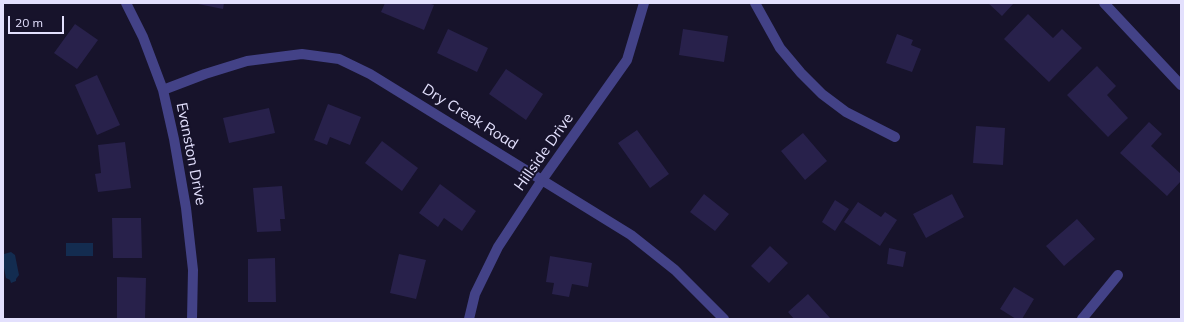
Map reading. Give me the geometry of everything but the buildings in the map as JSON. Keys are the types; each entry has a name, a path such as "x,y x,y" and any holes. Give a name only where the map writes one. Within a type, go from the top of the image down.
{"street":[{"name":"Evanston Drive","path":"126,3 143,37 163,90 174,139 186,208 193,270 192,319"},
{"name":"Hillside Drive","path":"469,319 475,294 498,247 542,180 627,60 644,3"},
{"path":"755,3 780,48 801,73 822,94 846,112 895,137"},
{"path":"1104,3 1181,85"},
{"name":"Dry Creek Road","path":"163,90 205,74 248,61 302,54 339,59 370,74 636,239 675,270 724,319"},
{"path":"1082,319 1118,275"}],"water":[{"path":"66,243 93,243 93,256 66,256"},
{"path":"11,252 15,255 19,275 16,281 11,283 10,280 6,278 3,256 4,254"}]}
